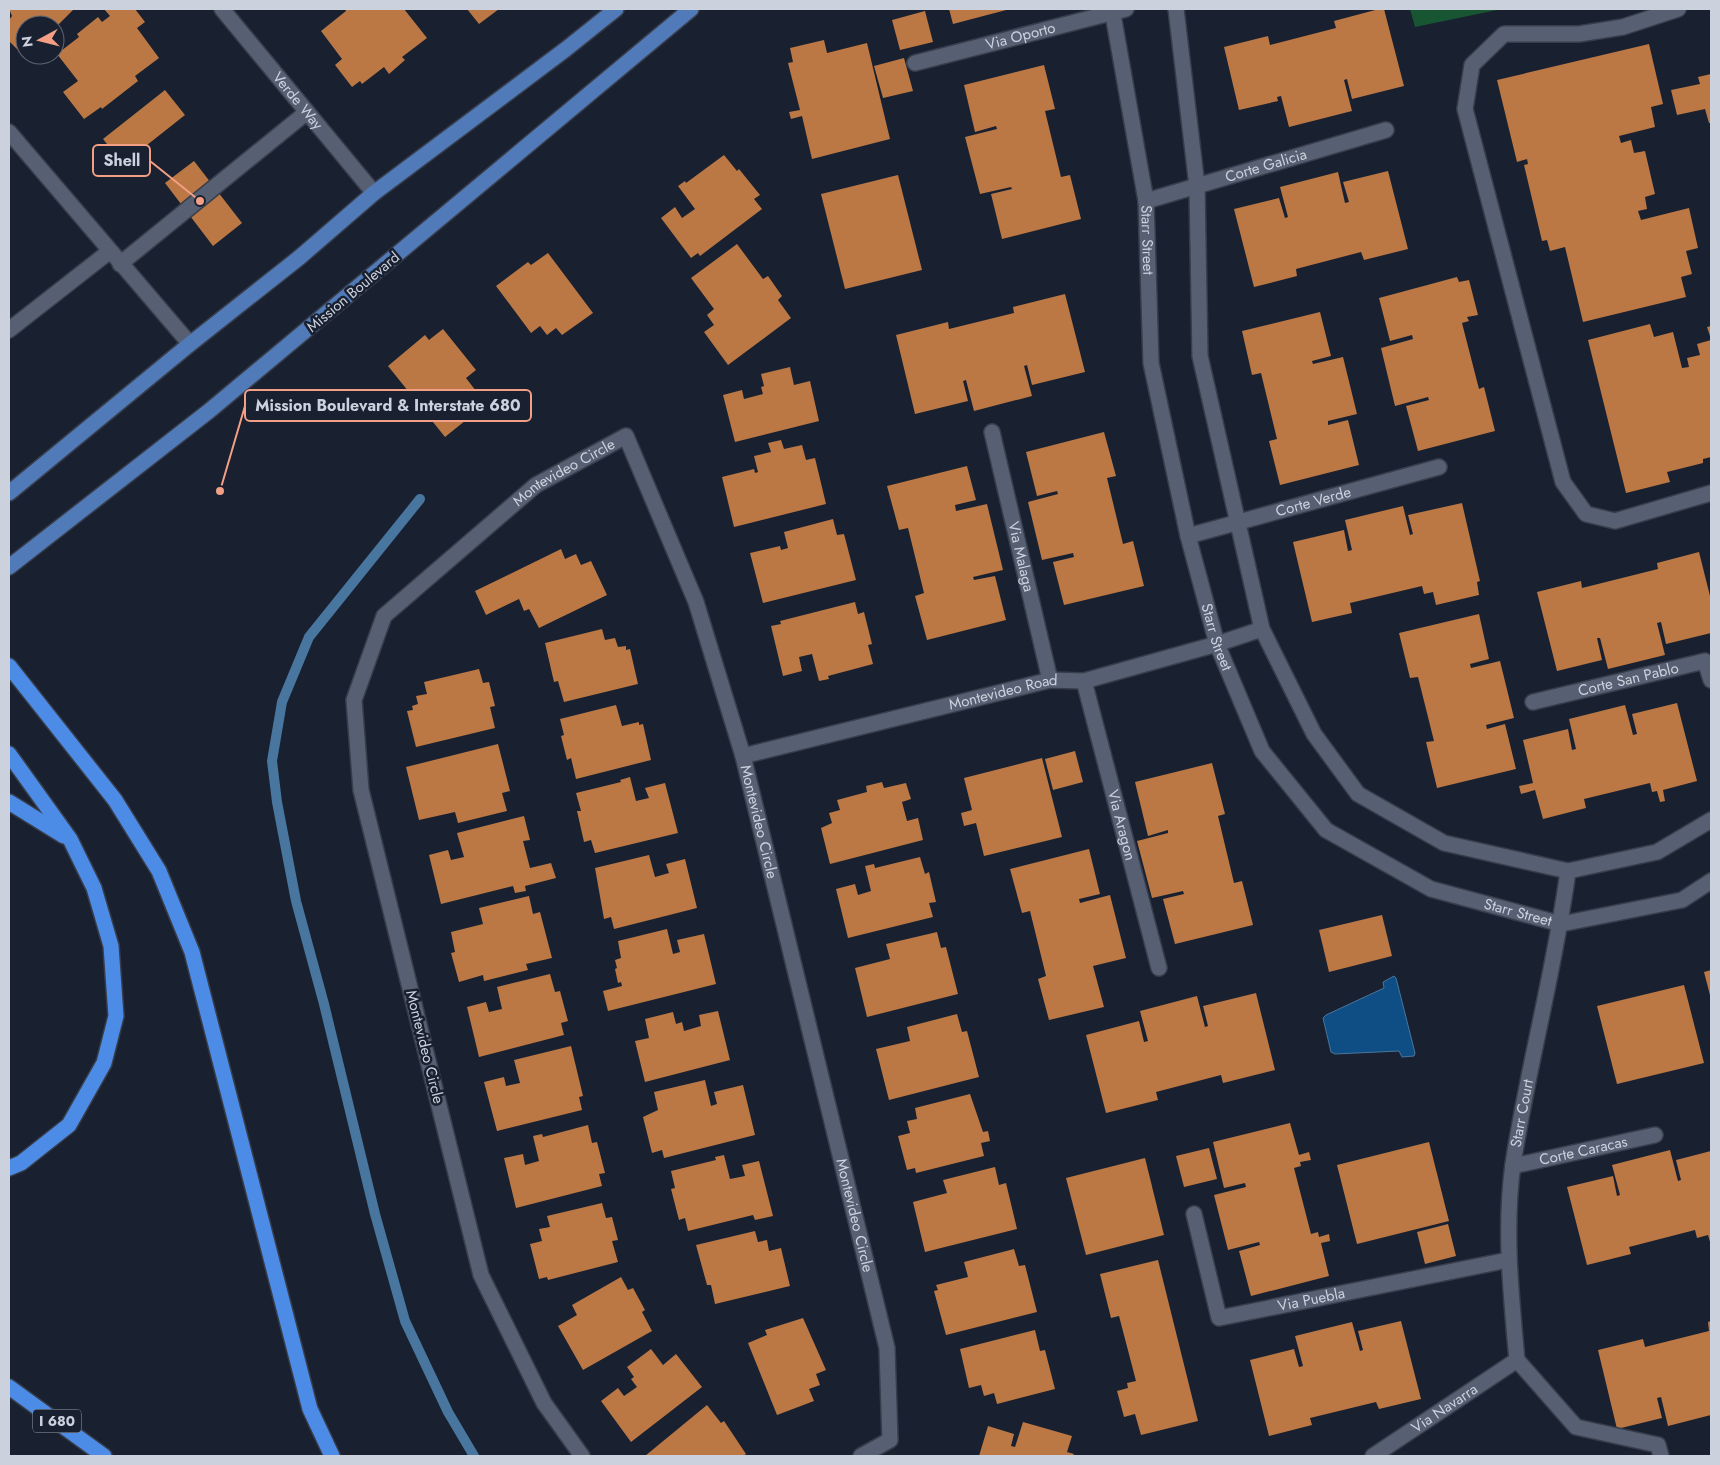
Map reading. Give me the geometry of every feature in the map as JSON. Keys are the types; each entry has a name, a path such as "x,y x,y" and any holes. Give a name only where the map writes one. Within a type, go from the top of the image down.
{"highway":[{"path":"9,666 115,800 160,871 192,952 310,1409 332,1456"},
{"path":"9,754 70,839 94,888 111,946 116,1016 104,1063 69,1125 21,1163 9,1168"},
{"path":"9,802 70,839"},
{"name":"I 680","path":"9,1387 104,1456"}],"main road":[{"path":"9,493 190,344 300,257 374,193 566,49 616,9"},
{"name":"Mission Boulevard","path":"9,567 209,411 691,9"}],"street":[{"name":"Verde Way","path":"222,9 374,193"},
{"path":"1176,9 1197,186 1200,356 1262,629 1314,734 1358,794 1444,843 1568,871 1657,852 1711,820"},
{"path":"1678,9 1623,27 1579,34 1504,34 1472,65 1465,109 1563,482 1586,514 1615,521 1711,493"},
{"name":"Via Oporto","path":"916,63 1117,10"},
{"name":"Starr Street","path":"1117,10 1146,201 1151,363 1188,536 1217,644 1262,752 1326,830 1431,889 1561,924 1682,900 1711,881"},
{"path":"120,264 307,112"},
{"name":"Corte Galicia","path":"1146,201 1386,130"},
{"path":"9,132 190,344"},
{"path":"9,330 110,251"},
{"name":"Via Malaga","path":"992,432 1050,680"},
{"name":"Montevideo Circle","path":"582,1456 544,1403 481,1275 362,790 354,700 384,616 536,486 626,436 696,602 743,756 887,1348 890,1440 861,1456"},
{"name":"Corte Verde","path":"1188,536 1438,467"},
{"name":"Montevideo Road","path":"743,756 1050,680 1084,681 1217,644 1262,629"},
{"name":"Corte San Pablo","path":"1533,702 1705,661 1711,680"},
{"name":"Via Aragon","path":"1084,681 1159,968"},
{"name":"Starr Court","path":"1517,1360 1508,1260 1513,1166 1561,924 1568,871"},
{"name":"Corte Caracas","path":"1513,1166 1655,1135"},
{"name":"Via Puebla","path":"1194,1214 1219,1318 1508,1260"},
{"path":"1517,1360 1576,1427 1658,1445 1661,1456"},
{"name":"Via Navarra","path":"1374,1456 1517,1360"}],"green space":[{"path":"1410,9 1502,9 1415,27"}],"water":[{"path":"1394,976 1415,1053 1414,1056 1402,1057 1399,1051 1335,1054 1331,1052 1323,1018 1384,988 1383,982"}],"building":[{"path":"9,9 74,9 65,18 65,15 15,15 15,47 9,41 9,20 12,16"},
{"path":"104,9 135,9 145,22 137,28 159,58 135,76 138,81 102,109 101,107 84,119 63,92 78,81 65,64 65,48 79,37 77,34 98,17 102,22 110,16"},
{"path":"345,9 404,9 427,38 402,57 405,60 389,74 384,67 362,84 360,81 352,87 335,65 342,59 321,31 346,11"},
{"path":"467,9 499,9 479,24"},
{"path":"949,9 1010,9 953,24"},
{"path":"1384,9 1404,86 1352,99 1347,79 1344,80 1352,111 1289,127 1281,96 1277,97 1278,101 1239,110 1224,47 1268,36 1270,45 1336,28 1334,21"},
{"path":"925,11 933,42 900,50 892,20"},
{"path":"824,40 827,53 867,43 890,139 812,159 802,116 791,119 789,112 800,110 788,63 793,62 790,48"},
{"path":"1649,44 1663,104 1651,107 1655,127 1619,136 1621,143 1631,140 1634,153 1645,151 1655,194 1645,197 1647,209 1638,211 1641,220 1689,208 1698,248 1686,251 1692,274 1681,277 1686,297 1583,322 1565,247 1550,251 1547,240 1542,241 1524,165 1528,164 1527,159 1517,162 1497,80"},
{"path":"904,58 913,91 883,98 874,66"},
{"path":"1044,65 1055,109 1045,111 1061,177 1070,175 1081,219 1002,239 991,194 1012,189 1011,187 980,194 965,137 997,129 996,126 975,132 964,85"},
{"path":"1711,74 1711,123 1709,123 1705,109 1677,115 1671,90 1700,84 1698,77"},
{"path":"165,90 185,115 123,164 103,139"},
{"path":"724,155 737,171 739,169 760,195 754,199 762,209 700,256 698,253 691,258 661,218 675,207 682,218 695,209 678,186 685,181 686,183"},
{"path":"194,161 242,223 213,246 165,183"},
{"path":"1388,171 1408,249 1364,260 1361,252 1296,269 1297,276 1254,287 1234,209 1279,198 1285,218 1288,217 1280,187 1338,172 1345,203 1349,202 1343,182"},
{"path":"898,175 922,270 845,289 821,194"},
{"path":"737,244 763,279 768,276 782,296 778,300 791,318 728,365 704,332 714,325 707,315 714,309 691,278"},
{"path":"548,253 593,313 562,335 556,328 547,335 540,326 531,333 496,286 528,262 531,265"},
{"path":"1457,277 1459,282 1469,280 1478,315 1467,317 1469,321 1462,323 1479,389 1484,387 1495,431 1418,451 1406,406 1429,400 1428,397 1395,406 1381,348 1413,339 1412,335 1390,341 1379,298"},
{"path":"1065,294 1085,372 1032,385 1027,365 1024,366 1032,396 974,411 966,380 963,381 968,401 915,414 896,335 948,322 949,329 1014,313 1013,307"},
{"path":"1320,312 1331,356 1312,361 1313,364 1343,357 1357,414 1328,421 1328,425 1348,420 1359,465 1280,485 1269,441 1277,439 1261,373 1252,375 1242,331"},
{"path":"1650,324 1654,337 1673,332 1682,368 1689,367 1687,358 1700,355 1697,344 1711,340 1711,457 1703,459 1703,463 1667,472 1670,482 1626,493 1588,340"},
{"path":"1711,326 1711,339 1707,327"},
{"path":"443,329 476,370 466,378 486,404 445,437 388,366 425,335 429,340"},
{"path":"790,367 794,385 810,381 819,421 735,442 723,395 742,390 744,399 763,394 761,387 764,386 761,374"},
{"path":"1104,432 1116,476 1107,478 1123,544 1133,541 1144,586 1064,605 1053,562 1074,557 1073,553 1042,560 1028,502 1058,494 1057,491 1037,496 1026,452"},
{"path":"781,440 784,449 802,445 806,460 815,458 826,504 734,527 722,477 754,469 755,473 758,472 754,456 771,452 768,443"},
{"path":"967,466 976,500 955,505 956,511 987,504 1003,570 973,577 974,580 995,576 1006,620 927,640 915,596 924,593 908,528 899,530 887,486"},
{"path":"1462,503 1480,581 1477,582 1479,595 1436,605 1433,592 1424,594 1422,586 1350,603 1352,613 1312,622 1293,542 1344,530 1348,551 1352,550 1345,520 1403,506 1410,535 1413,534 1408,515"},
{"path":"833,519 837,535 844,534 856,580 763,603 750,553 780,546 781,550 788,548 784,532"},
{"path":"561,549 565,559 576,554 581,565 591,561 607,595 539,628 529,609 524,611 519,599 486,615 475,591"},
{"path":"1699,552 1711,600 1711,633 1666,644 1661,622 1657,623 1665,655 1608,669 1600,638 1597,638 1602,660 1557,671 1537,592 1581,581 1582,588 1658,569 1657,563"},
{"path":"855,602 858,614 864,612 872,644 868,645 873,664 828,676 829,679 819,681 812,654 799,657 802,671 783,676 771,626 781,624 780,621"},
{"path":"1479,614 1489,659 1470,664 1471,668 1500,661 1514,718 1486,725 1487,729 1505,724 1516,769 1437,788 1426,742 1434,741 1418,677 1410,678 1399,633"},
{"path":"602,629 605,640 615,638 618,647 626,646 626,650 630,649 638,684 564,702 558,681 554,682 545,643"},
{"path":"479,669 483,683 489,682 495,706 490,707 495,728 416,747 407,711 413,710 412,706 418,704 416,696 427,694 424,682"},
{"path":"1677,703 1697,781 1663,790 1665,801 1660,802 1657,791 1652,792 1650,783 1584,799 1586,808 1543,819 1535,790 1521,794 1519,786 1533,783 1523,740 1568,729 1572,750 1576,749 1569,719 1625,705 1633,735 1637,734 1632,714"},
{"path":"616,705 622,726 639,722 639,725 643,724 651,760 576,779 571,758 567,760 561,736 564,735 560,719"},
{"path":"498,744 510,791 502,793 507,811 458,823 455,812 419,820 406,767"},
{"path":"1075,751 1083,782 1053,790 1045,759"},
{"path":"1042,758 1062,837 984,856 976,823 964,826 961,813 972,810 964,778"},
{"path":"1212,763 1225,814 1218,816 1234,883 1242,881 1253,925 1175,944 1163,899 1184,894 1183,891 1152,898 1137,841 1168,833 1168,830 1148,836 1135,782"},
{"path":"630,777 636,801 649,798 645,788 665,783 678,833 595,853 591,840 584,842 577,811 581,811 576,793 621,782 620,780"},
{"path":"882,782 884,788 906,783 911,799 902,802 907,821 918,818 923,840 830,864 821,828 832,823 829,813 840,810 837,800 867,792 866,786"},
{"path":"524,816 530,840 523,841 530,868 551,863 556,878 525,886 526,891 515,893 513,886 441,904 429,855 448,850 451,860 464,857 457,833"},
{"path":"1089,849 1100,894 1079,899 1080,903 1110,895 1126,958 1093,966 1104,1007 1049,1020 1038,979 1046,976 1030,911 1022,913 1010,869"},
{"path":"649,855 655,877 669,873 666,864 685,859 697,908 614,929 611,917 604,919 595,868"},
{"path":"920,857 925,874 929,872 936,902 929,903 933,917 848,938 836,889 855,884 858,895 871,891 865,866 874,864 875,868"},
{"path":"529,896 533,914 540,912 552,958 526,964 528,970 484,981 483,975 459,982 451,953 455,952 451,932 483,924 479,908"},
{"path":"1382,915 1392,956 1329,972 1319,930"},
{"path":"667,929 673,954 680,952 677,940 704,934 716,984 608,1011 603,991 622,986 621,982 618,983 615,969 617,968 615,960 621,958 618,941"},
{"path":"937,932 941,948 946,947 958,994 867,1017 855,968 890,959 886,944"},
{"path":"1711,970 1711,999 1704,972"},
{"path":"550,974 555,992 560,991 568,1021 561,1023 564,1035 479,1057 467,1007 486,1002 489,1012 502,1009 497,987"},
{"path":"1684,985 1704,1063 1617,1084 1597,1006"},
{"path":"1256,993 1275,1070 1223,1083 1221,1075 1156,1092 1158,1100 1106,1113 1086,1035 1139,1021 1144,1042 1148,1041 1140,1011 1197,996 1205,1027 1208,1026 1203,1006"},
{"path":"718,1011 730,1060 645,1082 635,1041 649,1038 645,1019 673,1012 676,1024 682,1022 684,1031 701,1026 699,1015"},
{"path":"957,1014 962,1032 967,1031 979,1077 889,1100 876,1049 910,1041 907,1027"},
{"path":"571,1046 583,1096 579,1097 582,1110 497,1131 484,1082 504,1077 506,1086 520,1083 514,1060"},
{"path":"705,1080 711,1106 717,1104 714,1092 743,1085 755,1135 664,1158 662,1150 652,1153 643,1117 658,1110 654,1092"},
{"path":"970,1094 983,1132 988,1131 990,1141 981,1143 984,1156 916,1173 915,1168 907,1170 898,1136 910,1133 907,1121 917,1119 915,1108"},
{"path":"1290,1123 1299,1155 1309,1152 1311,1160 1300,1162 1301,1166 1294,1168 1311,1234 1318,1232 1319,1237 1329,1234 1330,1241 1321,1243 1329,1276 1251,1296 1239,1251 1260,1245 1259,1242 1228,1250 1214,1195 1246,1187 1245,1183 1224,1188 1213,1142"},
{"path":"588,1125 592,1143 597,1142 605,1173 599,1174 602,1186 516,1208 504,1158 523,1154 525,1165 539,1161 533,1136 542,1134 543,1137"},
{"path":"1429,1142 1449,1221 1357,1244 1337,1165"},
{"path":"1209,1148 1217,1179 1184,1187 1176,1156"},
{"path":"1670,1150 1678,1181 1681,1180 1676,1160 1711,1151 1711,1245 1708,1235 1697,1238 1695,1230 1629,1247 1631,1254 1587,1265 1567,1187 1613,1176 1617,1196 1620,1195 1612,1165"},
{"path":"724,1155 730,1179 745,1176 742,1165 759,1161 773,1216 755,1220 753,1215 688,1231 685,1218 679,1220 671,1189 675,1188 671,1171 716,1160 715,1157"},
{"path":"1145,1158 1164,1235 1086,1255 1066,1178"},
{"path":"995,1167 999,1185 1006,1183 1017,1229 925,1252 913,1202 947,1193 943,1180"},
{"path":"602,1203 606,1218 612,1217 618,1240 612,1241 618,1262 548,1280 547,1277 539,1279 530,1244 542,1241 539,1229 550,1227 547,1216"},
{"path":"1448,1224 1456,1256 1425,1264 1417,1232"},
{"path":"755,1231 758,1242 767,1240 769,1251 781,1248 790,1286 715,1304 711,1285 707,1285 696,1245"},
{"path":"1014,1249 1019,1266 1025,1265 1037,1312 946,1335 934,1291 938,1290 936,1285 968,1277 964,1262"},
{"path":"1158,1260 1198,1421 1141,1435 1135,1414 1124,1417 1117,1391 1128,1388 1127,1383 1136,1381 1119,1316 1111,1318 1100,1274"},
{"path":"621,1277 628,1290 633,1288 645,1310 642,1312 652,1331 583,1370 558,1326 577,1315 572,1305"},
{"path":"803,1318 826,1370 816,1374 820,1385 809,1389 814,1401 777,1415 748,1343 767,1335 765,1330"},
{"path":"1401,1321 1421,1399 1379,1409 1376,1402 1310,1418 1312,1425 1269,1436 1250,1360 1294,1349 1299,1367 1303,1366 1295,1336 1352,1322 1360,1351 1363,1350 1358,1331"},
{"path":"1711,1321 1711,1415 1668,1426 1661,1397 1657,1398 1662,1418 1617,1429 1598,1350 1643,1339 1645,1347 1709,1331 1708,1322"},
{"path":"1035,1330 1040,1351 1045,1350 1055,1389 997,1404 994,1393 984,1396 981,1385 969,1388 960,1349"},
{"path":"651,1349 663,1365 676,1354 702,1387 631,1442 601,1401 618,1388 624,1396 637,1387 631,1379 634,1377 627,1367"},
{"path":"707,1405 721,1423 724,1421 746,1454 743,1456 645,1456"},
{"path":"1023,1422 1072,1436 1067,1452 1074,1454 1073,1456 979,1456 988,1426 1014,1434 1011,1446 1015,1447"}],"waterway":[{"path":"420,499 309,637 282,702 272,761 277,802 296,901 324,1004 375,1214 405,1321 448,1412 474,1456"}],"place":[{"name":"Shell","path":"200,201"},
{"name":"Mission Boulevard & Interstate 680","path":"220,491"}]}
